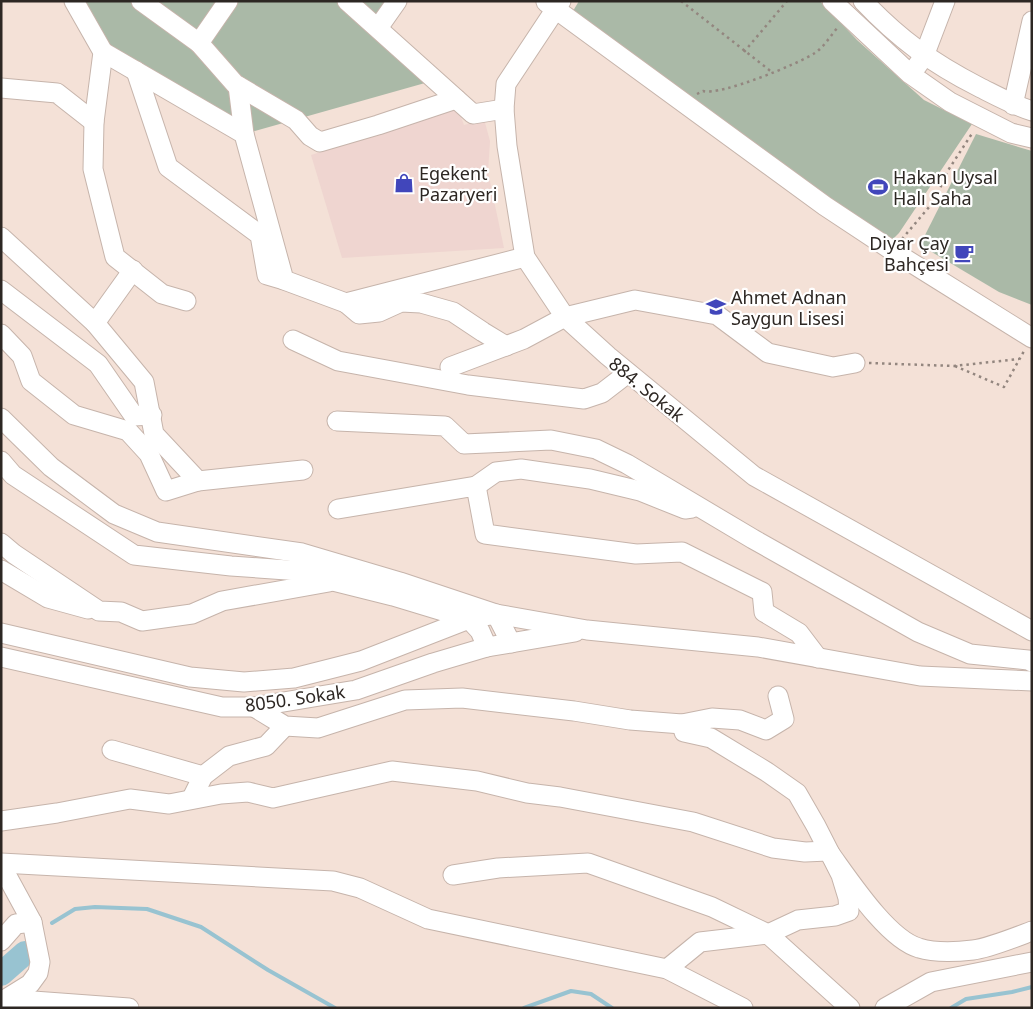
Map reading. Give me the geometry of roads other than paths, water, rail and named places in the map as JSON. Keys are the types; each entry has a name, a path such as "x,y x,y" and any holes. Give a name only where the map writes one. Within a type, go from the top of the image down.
{"street":[{"path":"74,1 103,52 244,134"},
{"path":"141,1 199,43 238,86 296,120 310,136 320,142 456,99"},
{"path":"199,43 228,1"},
{"path":"347,1 473,114 504,109"},
{"path":"378,28 397,1"},
{"path":"832,1 910,74 950,102 1011,133 1032,138"},
{"path":"863,1 884,24 924,56 962,79 1013,105 1032,110"},
{"path":"910,74 924,56 945,1"},
{"path":"554,4 825,206 1029,342"},
{"name":"884. Sokak","path":"554,4 506,84 504,109 507,146 525,257 565,317 628,373 754,476 1032,631"},
{"path":"1013,105 1032,21"},
{"path":"103,52 94,122 93,169 115,256 162,294 186,301"},
{"path":"136,71 168,167 260,235 267,275 346,303 359,314 379,312 401,302 421,303 445,309 453,312 506,346"},
{"path":"238,86 244,134 284,280"},
{"path":"1,88 57,93 94,122"},
{"path":"1,237 95,324 144,382 152,415 154,434 198,481"},
{"path":"346,303 525,257"},
{"path":"95,324 133,270"},
{"path":"1,290 98,364 134,416 152,415"},
{"path":"450,367 524,339 565,317 635,300 717,315 768,353 833,367 855,363"},
{"path":"1,334 22,356 31,381 74,415 128,431 149,454 166,491 198,481 302,470"},
{"path":"293,340 338,361 468,385 584,399 602,393 628,373"},
{"path":"1,418 51,467 114,514 157,532 302,553 496,614 587,630 758,647 920,676 1032,681"},
{"path":"337,421 445,426 464,444 551,440 596,449 628,464 761,544 918,632 970,654 1032,662"},
{"path":"1,461 13,475 134,554 231,566 301,571 469,619 480,631 488,647"},
{"path":"338,509 476,486 496,472 521,469 590,479 640,491 685,509 699,506"},
{"path":"476,486 485,534 636,554 682,552 762,592 764,612 798,633 818,658"},
{"path":"1,543 14,554 99,611"},
{"path":"1,570 48,598 99,611 122,612 142,621 192,614 222,601 333,581"},
{"path":"496,614 511,643"},
{"name":"8050. Sokak","path":"1,633 190,677 244,682 294,678 361,661 469,619 496,614"},
{"name":"8050. Sokak","path":"1,657 222,707 254,707 356,690 433,663 488,647 587,630"},
{"path":"254,707 285,726 318,728 405,700 462,698 574,711 630,720 682,724 712,718 740,720 766,730 784,719 778,696"},
{"path":"668,969 700,942 768,934 798,920 835,916 849,912 848,898 841,876 797,793 767,772 710,738 684,732 682,724"},
{"path":"192,798 203,776 229,756 266,746 285,726"},
{"path":"112,750 203,776"},
{"path":"1,821 57,813 130,799 169,804 192,798 248,792 273,798 392,771 477,781 526,793 560,797 693,822 773,848 804,852 828,852"},
{"path":"828,852 882,921 900,939 919,948 942,951 975,950 1032,931"},
{"path":"453,875 498,868 588,863 712,907 768,934 850,1008"},
{"path":"1,864 32,922 40,962 38,973 30,984 4,1001"},
{"path":"1,864 333,881 360,888 428,919 668,969 743,1008"},
{"path":"1,941 16,924 32,922"},
{"path":"886,1008 931,982 1032,962"},
{"path":"4,1001 129,1008"}],"waterway":[{"path":"52,923 75,909 95,907 147,909 201,927 268,970 335,1008"},
{"path":"1,974 25,953"},
{"path":"951,1008 966,999 1032,987"},
{"path":"524,1008 571,991 591,994 612,1008"}],"place":[{"name":"Egekent Pazaryeri","path":"404,183"},
{"name":"Hakan Uysal Halı Saha","path":"878,187"},
{"name":"Diyar Çay Bahçesi","path":"964,253"},
{"name":"Ahmet Adnan Saygun Lisesi","path":"716,307"}]}
